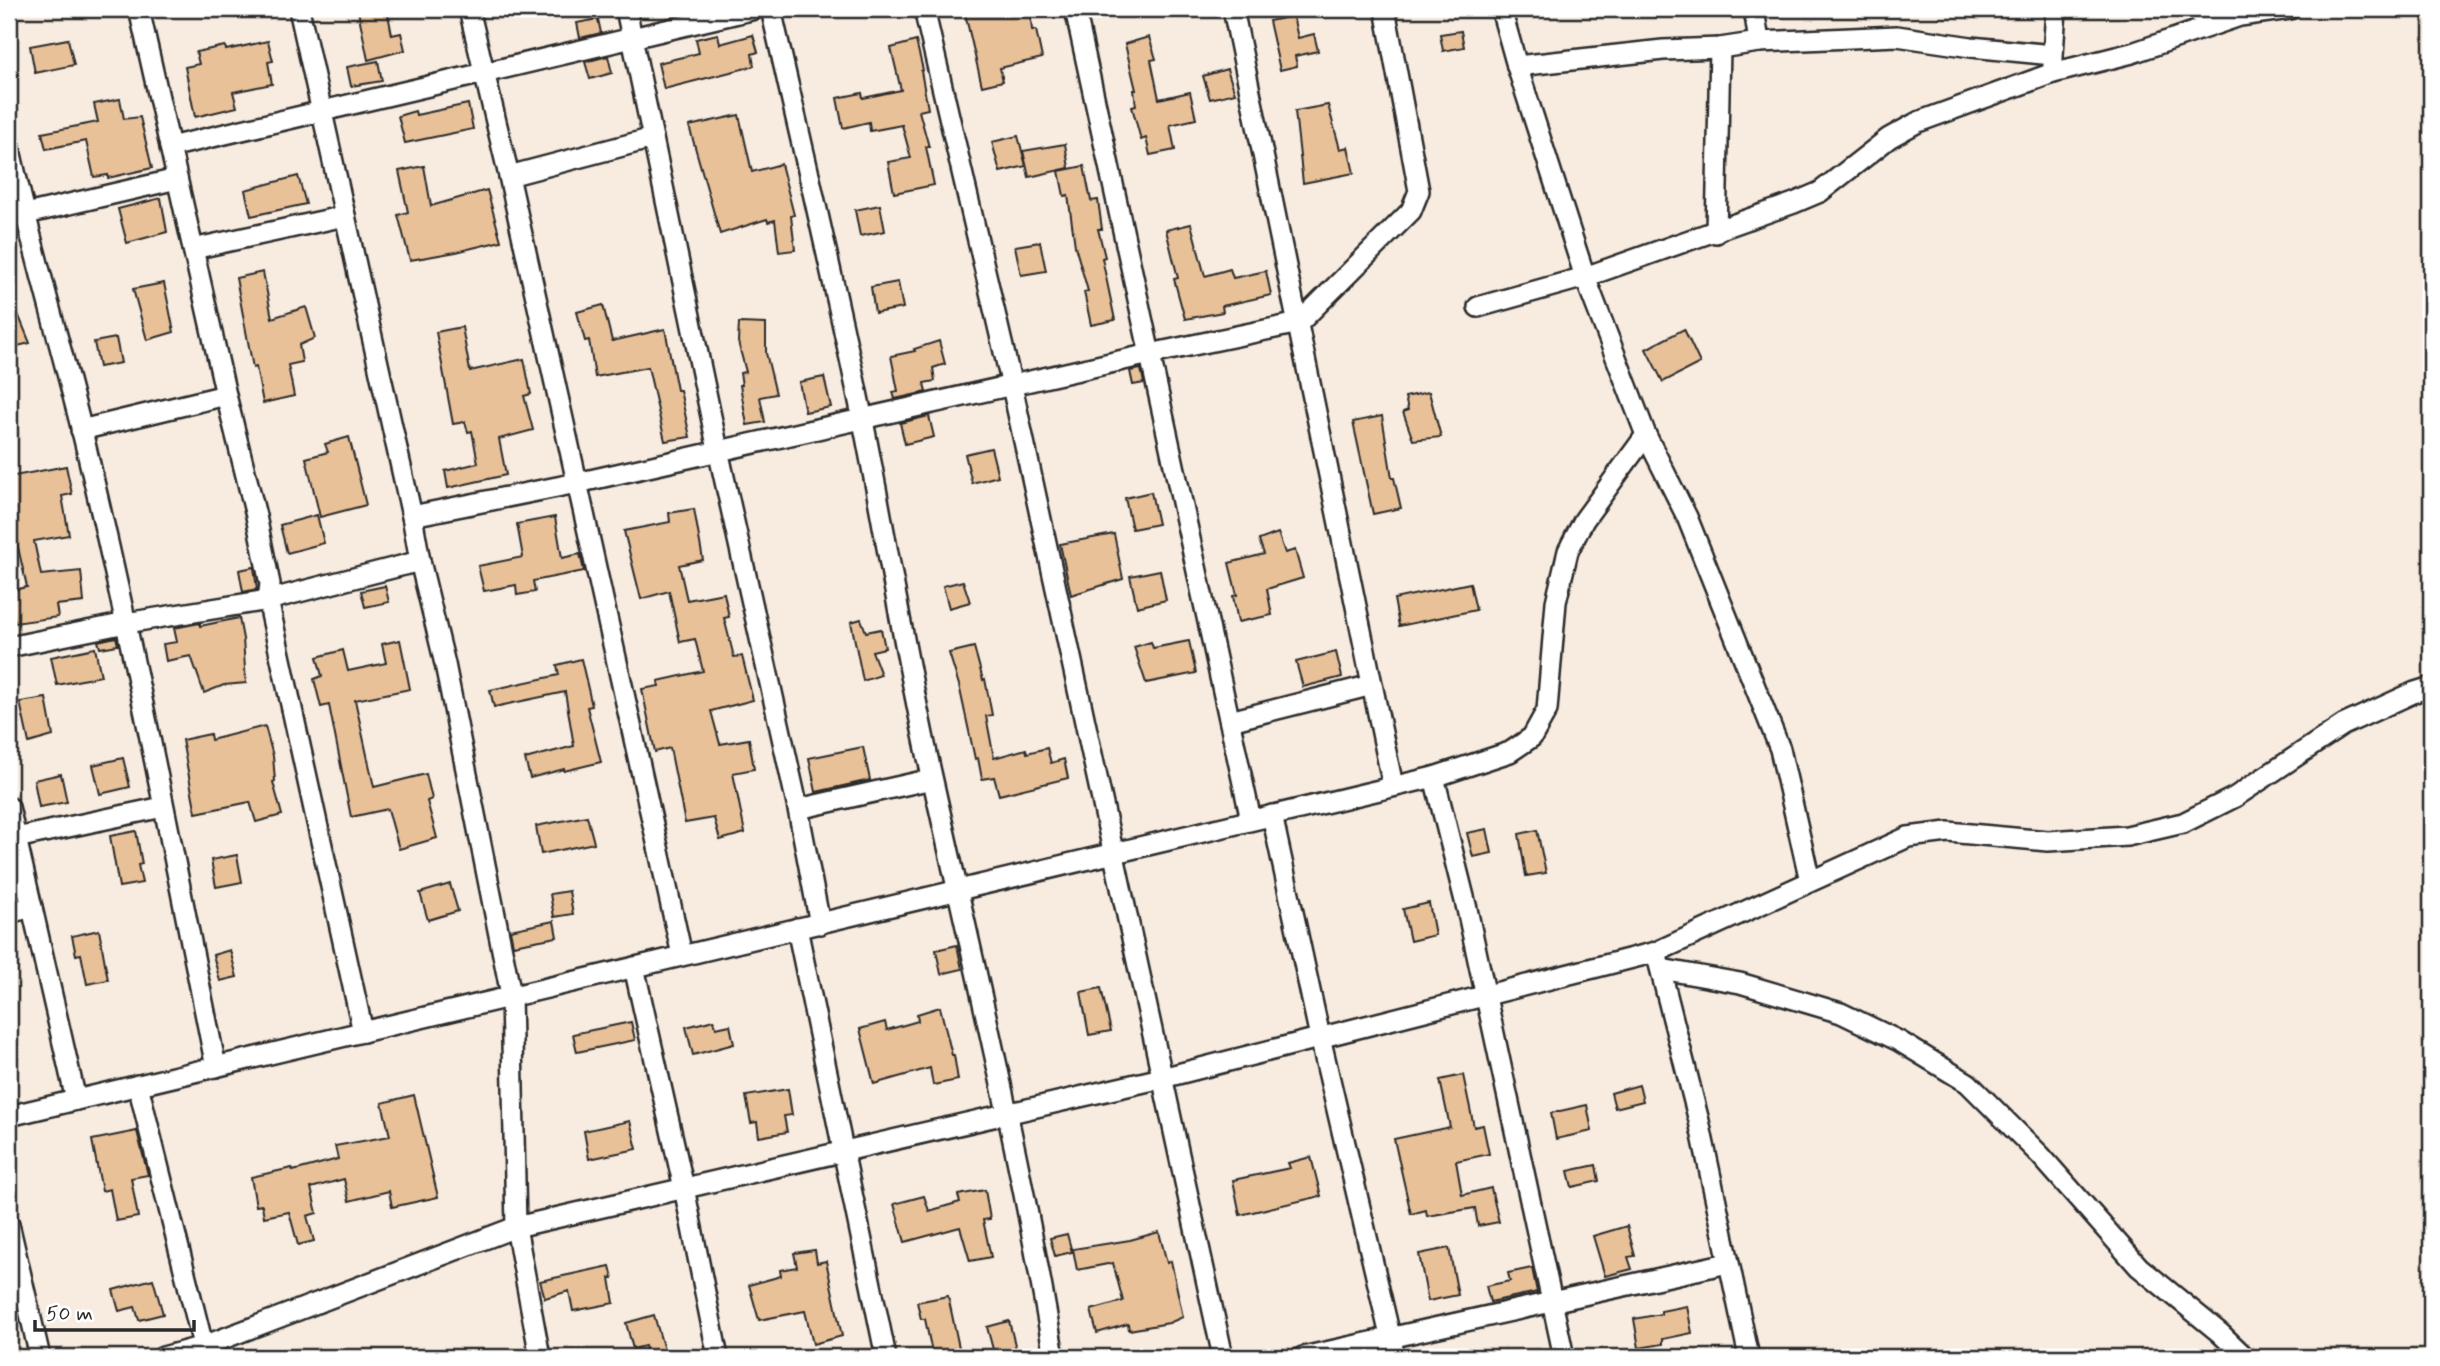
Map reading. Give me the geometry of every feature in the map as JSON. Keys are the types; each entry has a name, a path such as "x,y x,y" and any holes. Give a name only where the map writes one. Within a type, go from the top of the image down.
{"street":[{"path":"139,9 256,516 270,584 268,600 363,1032"},
{"path":"299,9 445,664 511,995 516,1227 540,1357"},
{"path":"469,9 509,176 682,955"},
{"path":"626,9 718,450 798,809 820,924"},
{"path":"170,147 755,9"},
{"path":"771,9 863,419 932,779 1007,1115 1054,1357"},
{"path":"924,9 1012,386 1223,1357"},
{"path":"1075,9 1251,820"},
{"path":"1233,9 1394,786"},
{"path":"412,516 577,483 1299,323 1411,211 1419,191 1385,9"},
{"path":"1502,9 1517,66 1585,277 1646,435 1687,517 1780,749 1810,881"},
{"path":"1754,9 1759,42"},
{"path":"2053,64 2056,9"},
{"path":"1478,307 1585,277 1716,233 1820,192 1889,138 1918,122 2053,64 2133,53 2203,18 2290,9"},
{"path":"1517,66 1663,50 1720,48 1759,42 1897,36 1971,47 2053,64"},
{"path":"1716,233 1720,48"},
{"path":"509,176 653,138"},
{"path":"9,145 16,216 82,430 126,623 216,1067"},
{"path":"16,216 177,179"},
{"path":"193,249 345,216"},
{"path":"82,430 226,395"},
{"path":"9,1116 1272,816 1434,776 1510,752 1532,737 1547,710 1556,602 1568,551 1584,520 1646,435"},
{"path":"9,647 126,623 268,600 420,561"},
{"path":"1230,721 1372,685"},
{"path":"163,1357 205,1352 516,1227 1162,1078 1485,994 1658,961 1810,881 1908,837 1948,832 2048,841 2127,836 2183,823 2235,797 2343,724 2431,687"},
{"path":"1434,776 1485,994 1564,1357"},
{"path":"798,809 932,779"},
{"path":"9,807 76,1100"},
{"path":"16,838 163,807"},
{"path":"1272,816 1320,1037 1393,1348"},
{"path":"9,913 32,907"},
{"path":"797,928 886,1357"},
{"path":"1658,961 1696,1108 1749,1357"},
{"path":"1658,961 1841,1013 1899,1041 1968,1083 2041,1156 2139,1267 2220,1333 2245,1357"},
{"path":"634,967 684,1188 718,1357"},
{"path":"138,1085 205,1352"},
{"path":"9,1224 40,1357"},
{"path":"1303,1357 1393,1348 1551,1302 1728,1263"}],"building":[{"path":"387,9 392,35 401,33 405,50 368,60 358,11"},
{"path":"964,9 987,9 988,14 1030,9 1032,30 1036,30 1042,58 1000,68 1003,81 982,86"},
{"path":"1293,16 1298,38 1314,34 1318,51 1295,56 1297,66 1280,70 1269,21"},
{"path":"598,19 601,33 580,38 577,23"},
{"path":"1461,31 1464,47 1443,51 1440,34"},
{"path":"718,34 720,44 753,35 758,52 752,54 754,66 664,89 658,63 699,53 696,39"},
{"path":"1149,37 1156,59 1151,60 1159,99 1190,92 1196,119 1170,125 1175,150 1150,155 1146,138 1141,140 1132,107 1136,106 1136,90 1125,44"},
{"path":"68,39 74,65 35,73 30,46"},
{"path":"268,41 273,61 268,62 272,84 233,92 237,107 195,117 185,67 199,64 196,52 225,46 226,50"},
{"path":"916,41 928,109 919,111 929,147 926,147 934,185 894,193 888,162 911,158 902,125 870,131 869,122 843,128 837,98 862,93 863,98 901,90 891,48"},
{"path":"608,56 612,73 590,79 585,62"},
{"path":"378,61 382,81 351,86 347,67"},
{"path":"1227,69 1235,93 1210,99 1203,76"},
{"path":"120,99 124,119 140,117 152,168 108,178 108,175 94,177 86,141 46,149 42,133 98,122 94,104"},
{"path":"468,104 473,129 405,143 398,116"},
{"path":"1328,105 1340,149 1348,147 1354,173 1303,183 1295,111"},
{"path":"739,115 752,172 781,164 794,215 791,216 795,250 779,252 775,220 768,222 767,219 720,234 689,126"},
{"path":"1018,136 1026,166 1000,172 992,142"},
{"path":"1065,144 1069,168 1029,177 1023,151"},
{"path":"424,166 431,206 487,190 501,241 410,260 398,215 408,212 399,171"},
{"path":"1084,166 1091,201 1098,200 1102,229 1098,229 1105,257 1102,258 1115,320 1091,325 1084,292 1088,291 1075,246 1068,195 1064,196 1059,171"},
{"path":"298,176 306,204 251,216 245,190"},
{"path":"161,198 167,232 127,243 118,209"},
{"path":"880,205 885,231 860,236 855,210"},
{"path":"1191,224 1205,276 1230,269 1233,278 1266,271 1271,295 1222,306 1223,312 1185,319 1174,279 1178,278 1166,230"},
{"path":"1040,242 1046,271 1021,275 1015,246"},
{"path":"263,272 272,318 306,307 315,338 299,345 302,362 288,365 294,396 263,403 256,367 253,368 236,278"},
{"path":"898,282 903,308 875,313 871,287"},
{"path":"164,283 174,332 147,340 133,289"},
{"path":"9,292 30,343 9,348"},
{"path":"603,305 612,341 665,329 690,437 665,441 648,367 595,377 589,340 585,341 577,312"},
{"path":"739,323 766,324 766,353 776,394 760,397 765,422 747,425 740,385 740,373 746,372 738,342"},
{"path":"462,327 470,371 524,359 531,394 524,396 533,430 499,439 506,475 448,488 445,471 478,463 472,431 468,432 465,422 453,424 436,332"},
{"path":"1684,329 1700,363 1663,382 1646,349"},
{"path":"116,338 121,363 99,367 94,342"},
{"path":"939,341 945,364 933,368 935,381 924,383 926,392 895,399 893,392 898,391 891,356 915,351 914,349"},
{"path":"1141,369 1144,383 1133,385 1130,371"},
{"path":"824,377 831,407 805,412 799,382"},
{"path":"1429,392 1441,437 1413,440 1403,412 1408,410 1405,397"},
{"path":"929,416 934,437 905,444 900,423"},
{"path":"1382,416 1392,478 1401,508 1373,514 1353,422"},
{"path":"349,437 366,505 320,517 306,458 328,452 325,444"},
{"path":"991,448 998,476 972,483 965,454"},
{"path":"66,466 72,494 62,496 69,535 34,541 41,575 81,571 84,602 56,605 58,617 15,623 12,608 9,608 9,591 27,587 14,530 9,531 9,477"},
{"path":"1151,492 1158,524 1132,529 1125,498"},
{"path":"694,509 703,560 679,565 687,600 724,593 729,617 724,618 734,657 742,656 753,700 711,711 720,744 749,739 754,769 733,773 745,833 720,840 714,818 685,823 670,748 655,752 642,689 659,686 658,681 703,671 695,639 680,642 669,591 641,599 624,531 670,522 669,513"},
{"path":"317,515 324,543 287,553 280,525"},
{"path":"555,517 562,558 580,554 584,571 533,581 535,592 517,595 516,585 484,591 478,566 523,557 517,524"},
{"path":"1278,533 1285,553 1295,550 1303,578 1267,589 1272,615 1238,622 1233,596 1237,595 1229,563 1264,554 1259,540"},
{"path":"1114,534 1123,579 1071,595 1060,544"},
{"path":"254,567 257,589 243,592 239,570"},
{"path":"1160,570 1166,600 1137,607 1130,576"},
{"path":"963,581 970,602 949,608 943,586"},
{"path":"1470,583 1476,610 1399,626 1394,599"},
{"path":"385,586 389,602 365,607 361,591"},
{"path":"239,618 246,683 224,685 204,693 191,656 166,661 163,644 177,642 174,628"},
{"path":"861,619 866,632 881,629 885,648 872,651 881,675 863,681 851,622"},
{"path":"116,637 118,645 100,648 98,641"},
{"path":"400,640 410,689 355,700 374,787 426,774 432,799 427,801 437,838 399,849 388,809 351,817 329,705 321,707 314,679 322,676 317,657 343,650 348,671 386,663 382,644"},
{"path":"1189,641 1196,673 1146,683 1134,647 1151,642 1153,648"},
{"path":"974,647 983,680 985,679 992,715 986,716 994,758 1026,749 1027,753 1047,748 1051,763 1064,759 1068,778 999,795 994,777 982,779 949,653"},
{"path":"95,648 101,676 57,685 51,657"},
{"path":"1336,652 1342,677 1303,687 1296,662"},
{"path":"581,659 592,706 587,707 601,762 530,778 525,759 574,746 565,692 494,707 490,690 559,675 557,665"},
{"path":"46,698 53,736 29,743 20,702"},
{"path":"265,726 273,756 273,782 282,815 256,822 250,802 196,813 182,740 210,734 211,740"},
{"path":"863,747 870,780 816,792 809,758"},
{"path":"123,758 130,787 100,794 93,765"},
{"path":"61,774 67,802 39,807 34,780"},
{"path":"587,816 594,843 541,854 536,826"},
{"path":"1487,829 1492,853 1473,857 1467,833"},
{"path":"1537,830 1546,873 1526,876 1519,834"},
{"path":"136,831 142,864 138,865 142,883 119,887 110,836"},
{"path":"237,855 242,882 216,887 211,860"},
{"path":"450,884 458,911 428,920 420,893"},
{"path":"569,891 573,914 554,917 550,894"},
{"path":"1429,903 1435,935 1410,941 1403,909"},
{"path":"554,921 557,937 513,945 510,930"},
{"path":"99,930 108,980 87,984 81,954 76,955 72,936"},
{"path":"957,945 962,969 941,974 936,950"},
{"path":"230,950 237,977 220,981 213,955"},
{"path":"1101,988 1111,1031 1089,1035 1081,992"},
{"path":"940,1007 954,1055 958,1080 933,1085 930,1068 874,1084 860,1029 885,1022 887,1030 918,1021 917,1014"},
{"path":"714,1020 716,1028 730,1025 734,1044 693,1055 686,1027"},
{"path":"631,1022 635,1040 577,1052 573,1034"},
{"path":"1463,1075 1474,1127 1483,1125 1489,1154 1456,1161 1462,1195 1491,1188 1499,1222 1478,1226 1475,1208 1427,1216 1426,1210 1411,1214 1394,1139 1450,1127 1440,1080"},
{"path":"1639,1085 1643,1101 1615,1108 1611,1093"},
{"path":"788,1089 792,1115 784,1116 787,1132 759,1137 757,1122 751,1123 746,1096"},
{"path":"414,1095 438,1197 392,1207 389,1191 349,1201 344,1179 311,1188 317,1213 307,1216 314,1241 298,1245 289,1212 264,1217 262,1205 256,1206 251,1177 292,1168 293,1171 338,1159 335,1146 390,1136 382,1103"},
{"path":"1587,1105 1592,1131 1556,1139 1551,1113"},
{"path":"630,1121 637,1149 589,1159 584,1131"},
{"path":"137,1131 148,1175 131,1178 138,1217 116,1221 110,1189 102,1191 92,1140"},
{"path":"1311,1157 1321,1196 1240,1215 1233,1180 1290,1168 1288,1163"},
{"path":"1596,1165 1599,1181 1572,1187 1568,1171"},
{"path":"985,1190 990,1219 983,1220 991,1257 970,1261 960,1227 905,1242 894,1204 924,1196 929,1211 960,1202 958,1195"},
{"path":"1627,1226 1635,1256 1628,1257 1632,1269 1605,1276 1593,1236"},
{"path":"1159,1232 1167,1263 1171,1261 1183,1317 1169,1323 1129,1330 1128,1324 1097,1333 1091,1310 1123,1301 1113,1263 1077,1270 1073,1249 1130,1240"},
{"path":"1067,1234 1072,1252 1055,1256 1050,1238"},
{"path":"1449,1248 1458,1295 1428,1301 1419,1254"},
{"path":"815,1250 817,1263 826,1261 842,1336 813,1344 805,1311 759,1320 749,1285 781,1276 780,1270 797,1267 794,1253"},
{"path":"610,1266 614,1303 573,1311 569,1291 545,1298 540,1281"},
{"path":"1532,1268 1537,1292 1490,1302 1486,1286 1510,1281 1508,1273"},
{"path":"153,1279 163,1314 139,1320 135,1307 119,1311 113,1290"},
{"path":"948,1296 961,1357 933,1357 925,1319 921,1319 917,1302"},
{"path":"1687,1306 1692,1333 1663,1339 1663,1344 1639,1348 1634,1319"},
{"path":"654,1315 666,1357 648,1357 645,1346 633,1349 626,1323"},
{"path":"1009,1321 1018,1357 995,1357 987,1327"}]}
